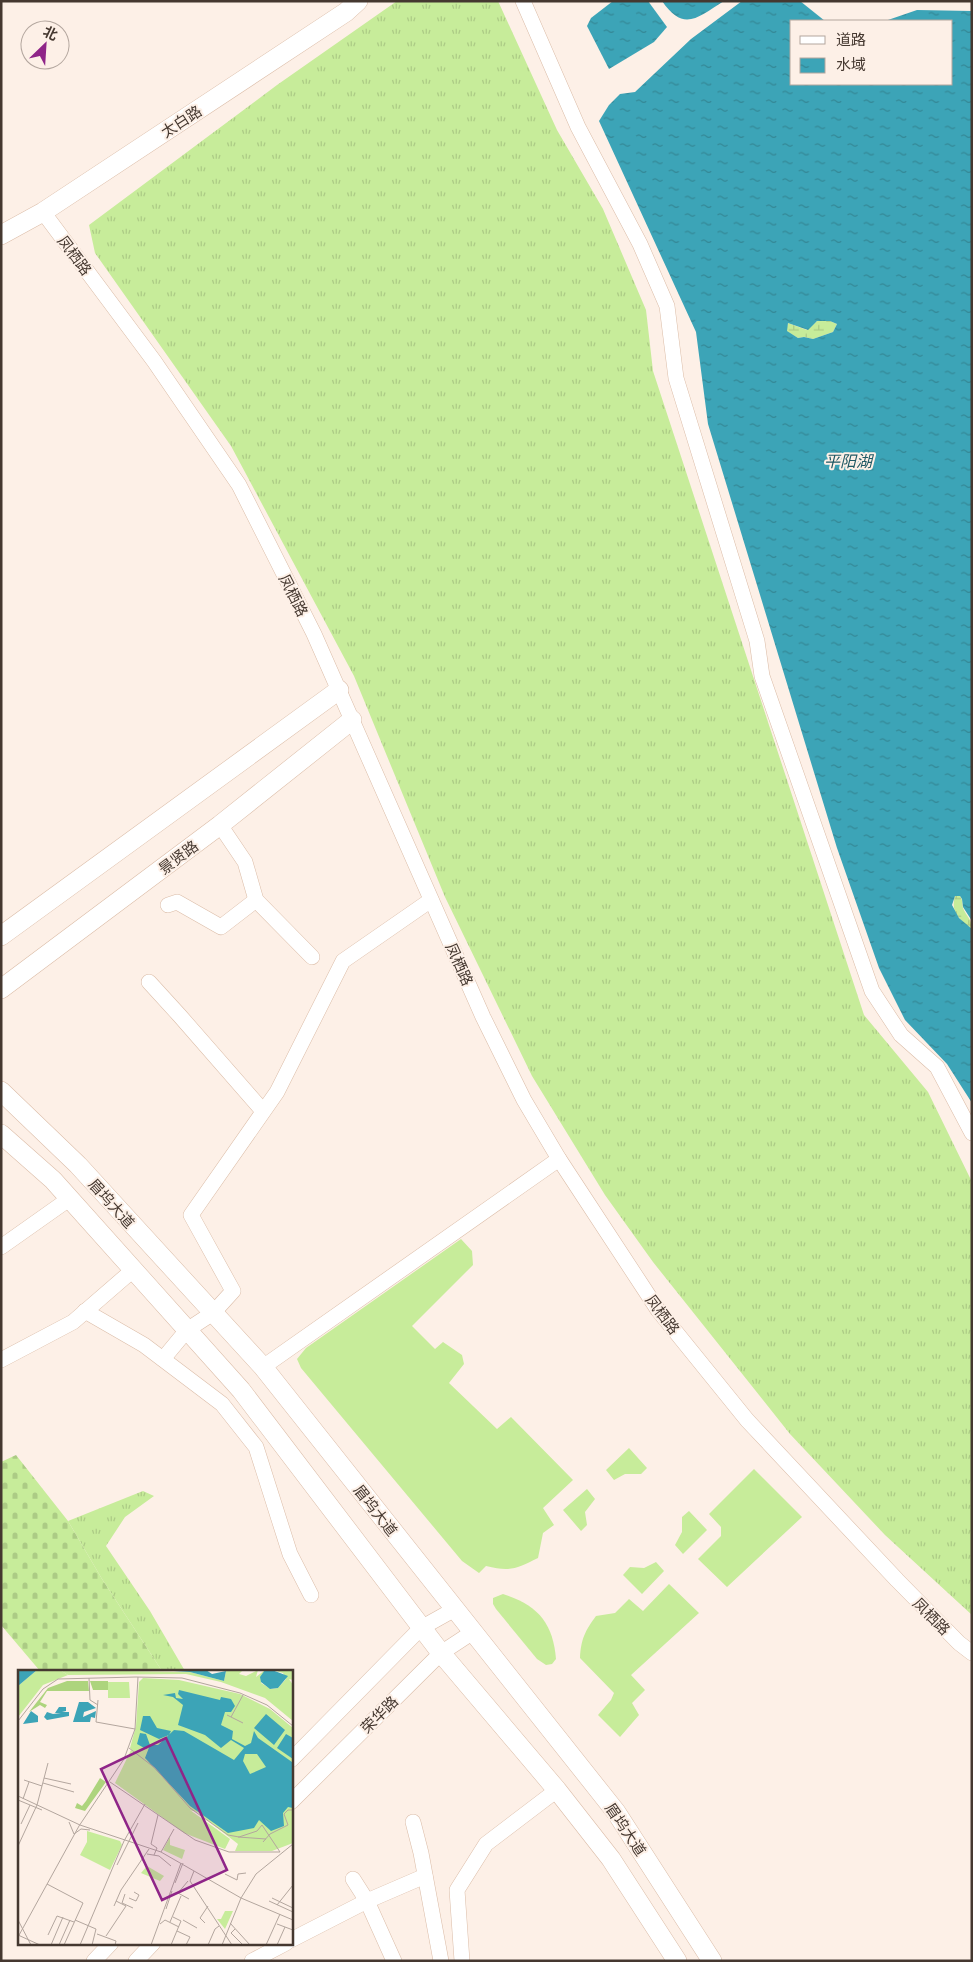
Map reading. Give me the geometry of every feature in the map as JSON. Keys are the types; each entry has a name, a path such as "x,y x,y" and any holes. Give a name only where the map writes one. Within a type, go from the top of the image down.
{"main road":[{"name":"太白路","path":"1,236 43,212 346,12 358,1"},
{"path":"1,936 339,690"},
{"name":"景贤路","path":"1,989 220,825 352,720"},
{"name":"眉坞大道","path":"1,1091 78,1165 263,1367 616,1812 712,1961"},
{"name":"眉坞大道","path":"1,1134 53,1180 241,1390 440,1653 557,1790 611,1859 677,1961"}],"street":[{"path":"523,1 578,127 640,244 667,306 676,378 758,641 762,676 872,991 901,1035 938,1068 972,1133"},
{"name":"凤栖路","path":"43,212 154,361 239,485 314,634 487,1026 524,1100 559,1159 658,1310 747,1420 897,1580 959,1643 972,1653"},
{"path":"220,825 245,862 256,900 312,957"},
{"path":"168,904 177,902 221,927 256,900"},
{"path":"163,1359 187,1330 213,1313 233,1292 191,1214 277,1092 343,961 431,900"},
{"path":"149,982 205,1043 263,1111"},
{"path":"263,1367 559,1159"},
{"path":"1,1247 69,1199"},
{"path":"1,1360 73,1322 133,1270"},
{"path":"85,1311 144,1344 222,1404 256,1447 290,1554 311,1595"},
{"name":"荣华路","path":"292,1759 421,1628 455,1609"},
{"name":"荣华路","path":"292,1801 440,1653 473,1632"},
{"path":"462,1961 457,1890 486,1844 557,1790"},
{"path":"413,1822 441,1961"},
{"path":"292,1939 367,1901 425,1876"},
{"path":"354,1879 367,1901 394,1961"},
{"path":"94,1961 110,1944"},
{"path":"136,1961 152,1944"},
{"path":"252,1961 284,1944"}],"green space":[{"path":"397,1 498,1 557,130 603,209 646,310 653,371 864,1015 928,1092 972,1182 972,1615 885,1535 790,1434 653,1262 605,1195 532,1076 445,897 354,676 231,446 95,253 89,225 277,85"},
{"path":"817,321 830,321 837,324 833,332 813,339 798,338 786,331 788,323 807,330"},
{"path":"955,896 961,897 963,908 970,920 972,929 957,915 954,907"},
{"path":"461,1239 472,1251 473,1265 412,1326 435,1349 443,1342 462,1355 464,1364 449,1383 497,1429 511,1417 573,1480 543,1508 554,1525 543,1533 538,1558 524,1565 507,1569 486,1566 479,1573 462,1561 301,1368 297,1359 306,1348"},
{"path":"629,1448 647,1468 641,1474 625,1474 614,1480 606,1470"},
{"path":"16,1455 68,1521 102,1579 161,1670 39,1670 1,1625 1,1462"},
{"path":"754,1469 802,1517 727,1587 698,1559 721,1536 721,1527 709,1514"},
{"path":"587,1489 595,1499 585,1512 587,1525 581,1531 563,1510"},
{"path":"143,1491 154,1496 125,1517 106,1546 150,1611 184,1670 161,1670 102,1579 68,1521"},
{"path":"689,1511 707,1530 683,1554 675,1545 682,1532 682,1517"},
{"path":"656,1562 664,1571 642,1594 623,1575 630,1567 644,1568"},
{"path":"669,1584 699,1613 631,1675 645,1690 632,1703 639,1715 620,1737 598,1715 611,1700 614,1693 580,1658 581,1646 586,1631 596,1616 615,1613 629,1599 643,1611"},
{"path":"503,1594 526,1604 542,1617 554,1646 556,1659 552,1664 546,1665 537,1659 496,1609 493,1604 493,1598"}],"water":[{"path":"613,1 648,1 667,27 654,42 609,69 587,26 591,18"},
{"path":"662,1 724,1 699,16 692,19 684,19 677,17"},
{"name":"平阳湖","path":"742,1 800,1 824,20 790,20 790,85 953,85 953,20 888,20 917,10 972,11 972,921 963,907 960,896 955,896 952,905 959,918 972,929 972,1103 947,1064 905,1020 879,968 837,848 708,424 696,332 599,121 609,105 620,94 635,92 691,39","holes":["817,321 830,321 837,324 833,332 813,339 798,338 787,331 788,323 808,330"]}]}
